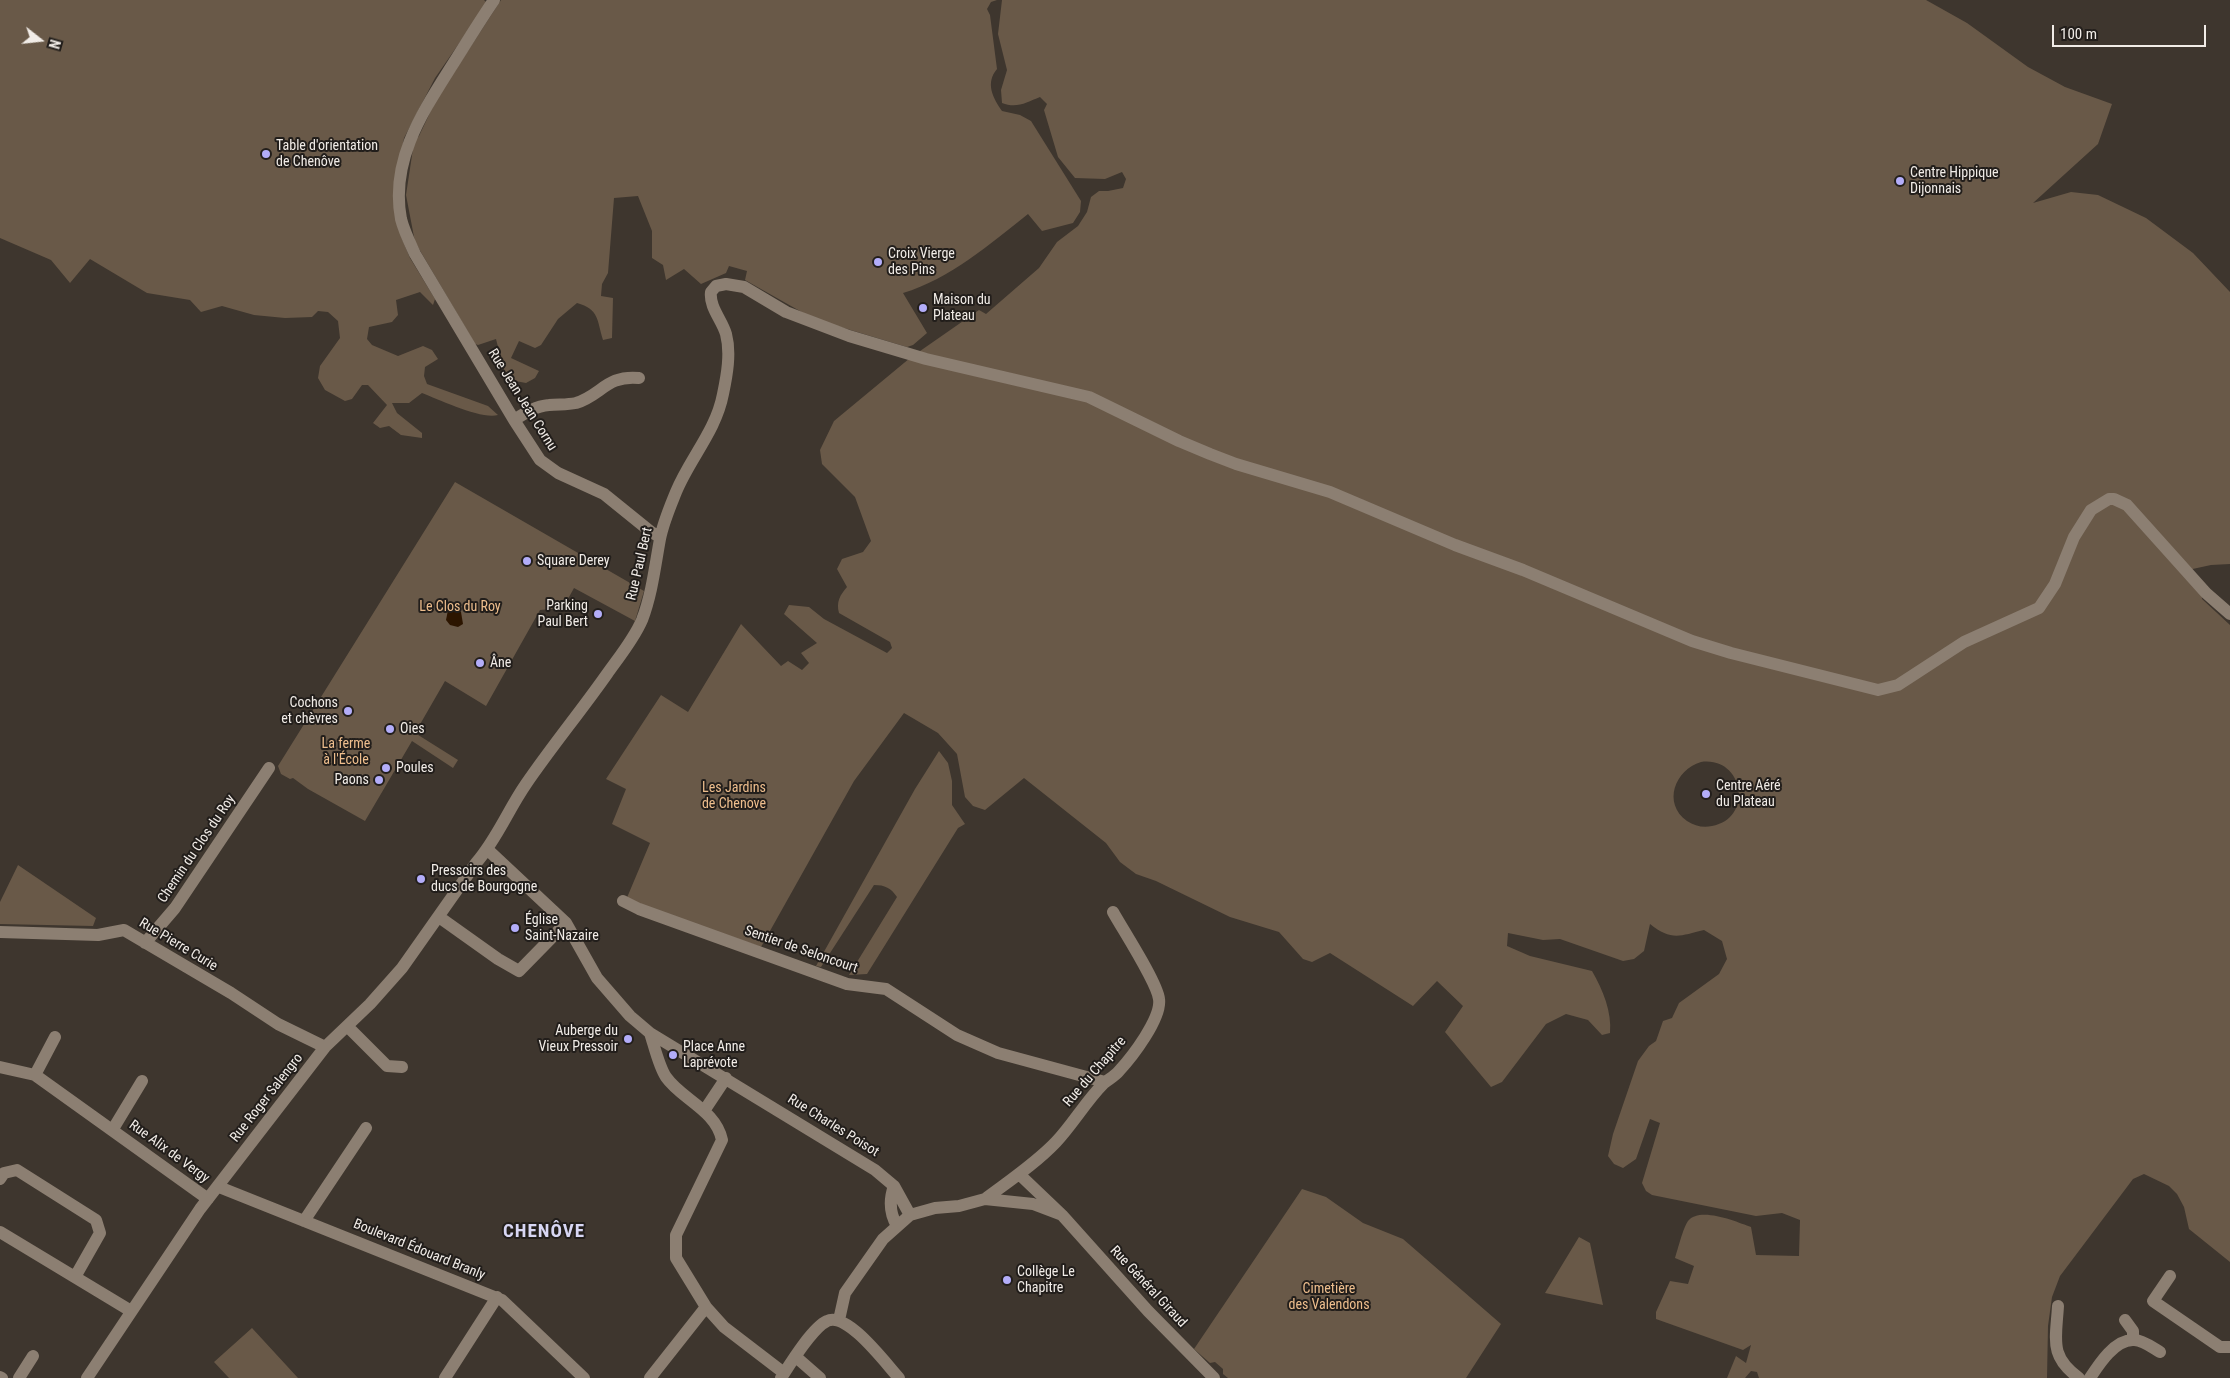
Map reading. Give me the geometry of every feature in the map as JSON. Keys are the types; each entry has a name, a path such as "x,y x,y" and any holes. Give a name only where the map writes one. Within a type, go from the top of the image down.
{"street":[{"name":"Rue Jean Jean Cornu","path":"494,0 426,106 411,136 403,159 399,192 404,228 415,254 534,452 550,469 604,494 660,538"},
{"name":"Rue Paul Bert","path":"488,850 526,784 565,734 625,649 641,621 653,583 660,538 676,490 690,463 708,436 720,408 726,373 728,342 711,299 711,292 716,286 726,284 744,287 805,320 909,354 1088,397 1180,441 1219,457 1330,492 1692,641 1731,653 1878,690 1898,685 1964,642 2039,608 2055,584 2074,537 2091,510 2109,499 2114,499 2127,505 2206,592 2230,614"},
{"path":"514,420 543,406 568,404 582,400 611,381 627,377 639,378"},
{"name":"Chemin du Clos du Roy","path":"145,944 175,908 269,768"},
{"path":"488,850 566,923 597,978 630,1016 650,1033 726,1078 704,1111"},
{"name":"Rue Roger Salengro","path":"87,1378 208,1199 325,1047 402,968 476,863 488,850"},
{"name":"Sentier de Seloncourt","path":"623,901 639,909 847,984 886,989 957,1035 998,1053 1105,1082"},
{"name":"Rue du Chapitre","path":"984,1199 1019,1174 1056,1142 1105,1082 1118,1073 1148,1030 1158,1012 1160,999 1154,985 1113,912"},
{"path":"439,917 519,971 566,923"},
{"name":"Rue Pierre Curie","path":"0,932 98,935 124,930 231,993 278,1024 325,1047"},
{"path":"347,1026 387,1066 402,1067"},
{"path":"650,1033 666,1077 704,1111 720,1132 722,1140 676,1235 674,1246 676,1258 706,1308 724,1327 783,1375 821,1325 828,1320 839,1320 848,1324 899,1378"},
{"path":"35,1075 55,1037"},
{"name":"Rue Alix de Vergy","path":"0,1067 35,1075 113,1129 208,1199"},
{"name":"Rue Charles Poisot","path":"726,1078 875,1170 894,1186 910,1215"},
{"name":"Rue Alix de Vergy","path":"113,1129 142,1081"},
{"path":"304,1221 366,1128"},
{"path":"0,1179 4,1173 17,1170 96,1220 100,1233 75,1277"},
{"name":"Rue Général Giraud","path":"1019,1174 1062,1215 1148,1311 1214,1378"},
{"path":"894,1186 890,1197 892,1218 897,1226"},
{"name":"Boulevard Édouard Branly","path":"219,1187 497,1297 584,1378"},
{"name":"Rue Général Giraud","path":"910,1215 935,1208 960,1206 984,1199 1033,1204 1062,1215"},
{"path":"839,1320 845,1293 883,1239 910,1215"},
{"path":"0,1232 131,1312"},
{"path":"2170,1276 2153,1301 2220,1347 2230,1346"},
{"path":"446,1378 497,1297"},
{"path":"2058,1306 2056,1348 2060,1360 2066,1368 2079,1378"},
{"path":"650,1378 706,1308"},
{"path":"2125,1320 2133,1331 2133,1340"},
{"path":"2090,1378 2102,1359 2110,1351 2133,1340 2160,1352"},
{"path":"19,1378 33,1356"},
{"path":"796,1357 820,1378"}],"green space":[{"path":"0,0 484,0 487,3 435,78 404,138 394,197 402,239 410,258 435,299 433,305 420,292 396,300 398,315 392,322 369,327 367,339 372,345 398,356 423,346 432,350 438,359 425,367 424,376 427,384 488,406 498,415 482,415 422,393 409,403 392,403 397,413 422,433 422,438 401,435 389,426 380,428 373,423 387,405 368,385 362,385 352,399 345,401 325,390 318,378 320,366 340,338 338,321 328,312 318,311 312,317 285,318 254,315 222,306 201,312 190,300 147,293 90,259 70,283 51,260 0,238"},
{"path":"501,0 997,0 991,2 987,9 990,15 997,69 991,80 993,96 1002,111 1020,115 1031,121 1081,201 1080,212 1073,223 1042,231 1028,214 969,260 937,279 903,293 927,333 913,345 907,347 814,319 745,280 747,271 729,266 726,273 701,284 684,269 666,280 663,265 652,258 652,231 638,196 614,198 608,273 602,284 601,296 613,298 612,338 603,340 596,316 590,308 577,303 558,319 541,345 535,348 519,341 511,358 539,371 535,378 526,383 510,380 505,375 496,339 478,345 475,344 415,242 406,195 414,142 419,136 436,100"},
{"name":"Les Jardins de Chenove","path":"1002,0 1926,0 1967,23 2028,67 2065,87 2112,104 2098,144 2033,203 2071,192 2098,195 2146,218 2193,253 2230,292 2230,564 2211,565 2188,570 2201,589 2202,599 2230,625 2230,1262 2189,1229 2184,1207 2177,1194 2169,1186 2144,1174 2133,1179 2060,1276 2052,1297 2048,1326 2047,1378 1759,1378 1757,1372 1751,1371 1745,1378 1727,1378 1736,1356 1746,1363 1751,1345 1743,1350 1656,1319 1656,1312 1670,1281 1688,1284 1694,1266 1675,1258 1686,1224 1694,1217 1701,1215 1719,1216 1751,1227 1756,1255 1799,1256 1800,1220 1782,1213 1756,1216 1652,1195 1646,1191 1642,1183 1660,1123 1650,1119 1636,1159 1623,1168 1614,1164 1608,1156 1613,1134 1638,1061 1649,1046 1656,1041 1663,1021 1672,1018 1679,1003 1719,974 1727,959 1722,941 1704,930 1676,936 1664,933 1650,924 1644,951 1634,959 1623,961 1560,939 1543,940 1508,933 1507,946 1530,956 1592,971 1606,1001 1610,1017 1610,1033 1602,1035 1588,1020 1566,1014 1546,1024 1502,1082 1491,1087 1445,1032 1463,1006 1437,981 1413,1006 1330,953 1312,962 1303,959 1279,932 1230,917 1156,881 1136,874 1120,862 1106,843 1024,778 985,810 973,806 965,797 957,754 938,733 904,713 854,781 761,947 626,900 650,843 612,824 626,789 606,779 661,695 688,712 741,624 781,666 788,661 802,670 809,663 801,653 817,643 784,614 789,605 809,607 824,619 887,653 892,648 890,642 839,613 839,599 847,587 837,569 842,559 863,552 871,541 855,497 822,464 820,450 834,421 910,358 979,310 986,314 1039,268 1057,242 1078,226 1087,212 1091,197 1099,191 1123,188 1126,179 1122,172 1105,179 1075,178 1058,157 1044,110 1047,104 1040,97 1017,105 1002,103 1001,90 1007,70 998,34","holes":["1701,762 1716,763 1727,768 1734,778 1738,789 1738,801 1734,812 1725,821 1709,827 1702,827 1687,821 1679,814 1675,805 1675,788 1684,772 1692,766"]},
{"name":"Le Clos du Roy","path":"455,482 644,591 635,621 574,588 563,608 540,610 486,706 445,681 415,733 458,760 453,768 412,741 365,821 308,789 293,778 290,779 281,774 278,766"},
{"path":"939,751 948,763 952,781 952,805 965,824 958,828 867,974 849,975 897,897 890,889 881,886 874,885 821,967 816,966 915,789"},
{"path":"18,865 96,918 93,926 0,924 0,902"},
{"name":"Cimetière des Valendons","path":"1302,1189 1326,1197 1363,1223 1403,1239 1501,1324 1466,1378 1228,1378 1223,1374 1223,1369 1215,1362 1210,1363 1194,1349"},
{"path":"1579,1237 1590,1243 1603,1305 1545,1293"},
{"path":"252,1328 298,1378 229,1378 214,1362"}],"shaded area":[{"path":"455,609 461,612 463,624 458,627 450,625 446,620 448,610"}],"place":[{"name":"Table d'orientation de Chenôve","path":"266,154"},
{"name":"Centre Hippique Dijonnais","path":"1900,181"},
{"name":"Croix Vierge des Pins","path":"878,262"},
{"name":"Maison du Plateau","path":"923,308"},
{"name":"Square Derey","path":"527,561"},
{"name":"Parking Paul Bert","path":"598,614"},
{"name":"Âne","path":"480,663"},
{"name":"Cochons et chèvres","path":"348,711"},
{"name":"Oies","path":"390,729"},
{"name":"Poules","path":"386,768"},
{"name":"Paons","path":"379,780"},
{"name":"Centre Aéré du Plateau","path":"1706,794"},
{"name":"Pressoirs des ducs de Bourgogne","path":"421,879"},
{"name":"Église Saint-Nazaire","path":"515,928"},
{"name":"Auberge du Vieux Pressoir","path":"628,1039"},
{"name":"Place Anne Laprévote","path":"673,1055"},
{"name":"Collège Le Chapitre","path":"1007,1280"}],"district":[{"name":"CHENÔVE","path":"544,1232"}],"park label":[{"name":"La ferme à l'École","path":"346,752"}]}
